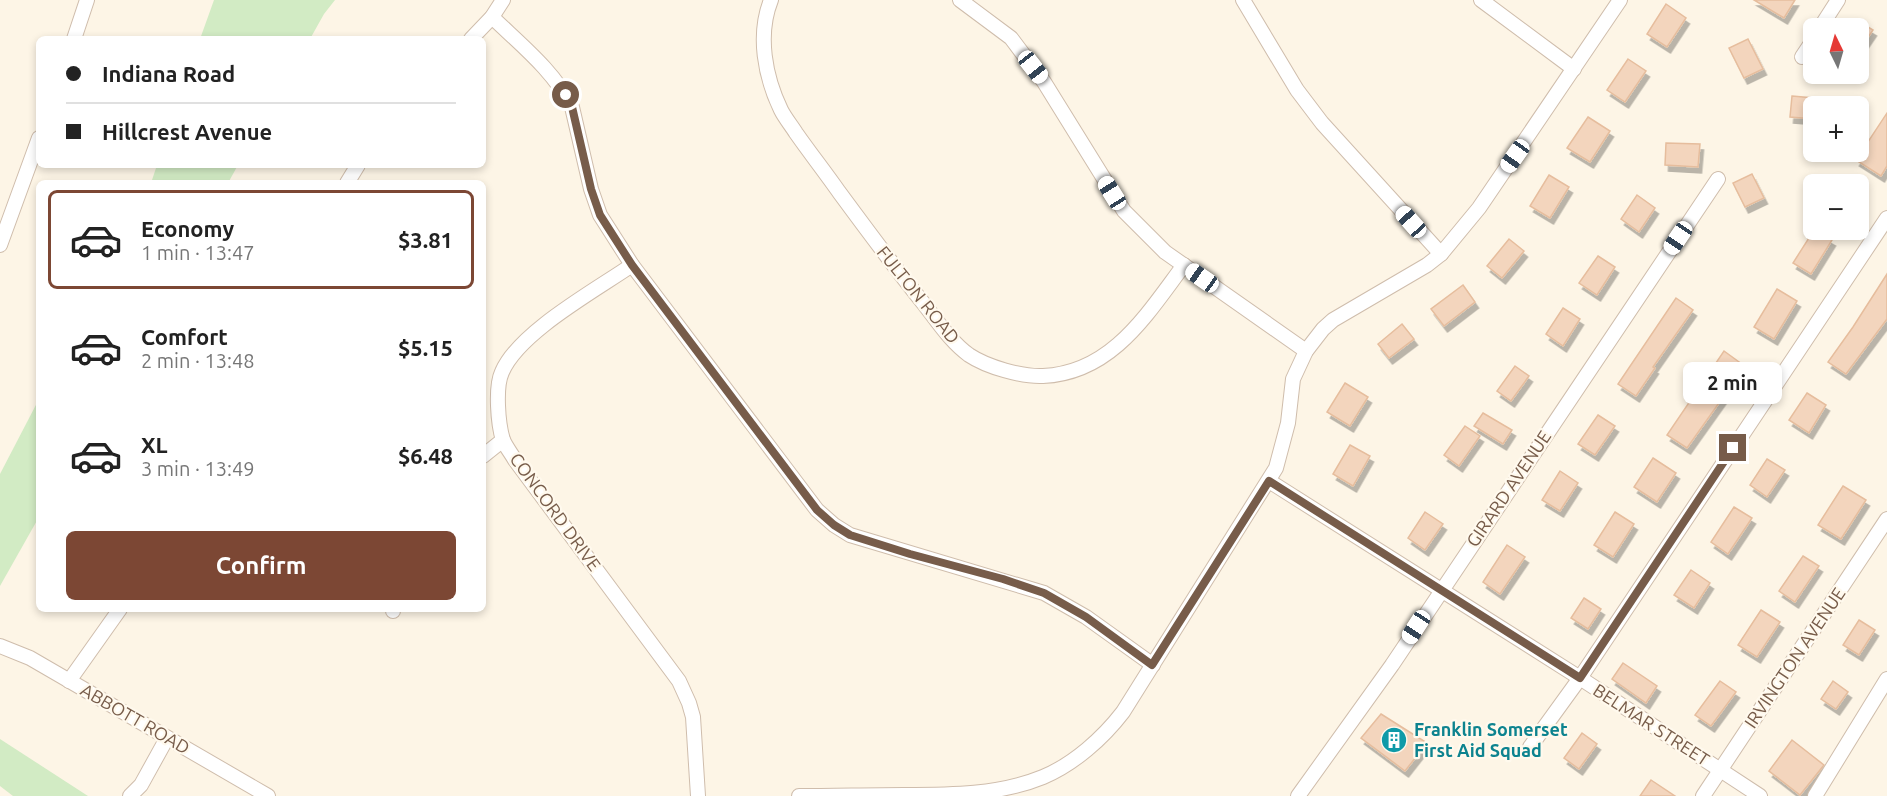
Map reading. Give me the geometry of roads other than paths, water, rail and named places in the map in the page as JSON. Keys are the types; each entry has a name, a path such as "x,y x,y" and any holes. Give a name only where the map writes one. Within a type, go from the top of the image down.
{"street":[{"path":"75,36 87,0"},
{"path":"474,36 492,17 503,0"},
{"name":"FULTON ROAD","path":"771,0 764,39 766,70 782,111 894,267 955,344 971,356 1009,372 1042,376 1060,374 1084,367 1111,352 1134,329 1184,266"},
{"path":"960,0 1011,39 1044,82 1124,211 1165,252 1306,351"},
{"path":"1243,0 1297,90 1316,115 1441,254"},
{"path":"1481,0 1574,69"},
{"path":"799,796 931,796 991,792 1042,778 1071,763 1114,724 1276,468 1288,423 1293,379 1306,351 1333,320 1441,254 1479,208 1620,0"},
{"path":"1826,18 1838,0"},
{"path":"492,17 550,73 566,95 572,107 591,189 600,215 632,265 817,510 850,535 1044,593 1086,617 1152,665"},
{"path":"0,245 36,146"},
{"name":"GIRARD AVENUE","path":"1298,796 1392,665 1718,179"},
{"path":"1530,747 1580,678 1887,218"},
{"name":"CONCORD DRIVE","path":"632,265 538,329 520,345 502,371 498,409 503,440 515,459 679,681 690,703 693,717 698,796"},
{"path":"486,454 503,440"},
{"name":"BELMAR STREET","path":"1269,481 1580,678 1760,796"},
{"name":"IRVINGTON AVENUE","path":"1703,796 1887,519"},
{"path":"69,681 118,612"},
{"name":"ABBOTT ROAD","path":"0,646 30,658 268,796"},
{"path":"1815,796 1887,680"},
{"path":"130,796 141,785 167,738"}],"place":[{"name":"Franklin Somerset First Aid Squad","path":"1394,740"}]}
